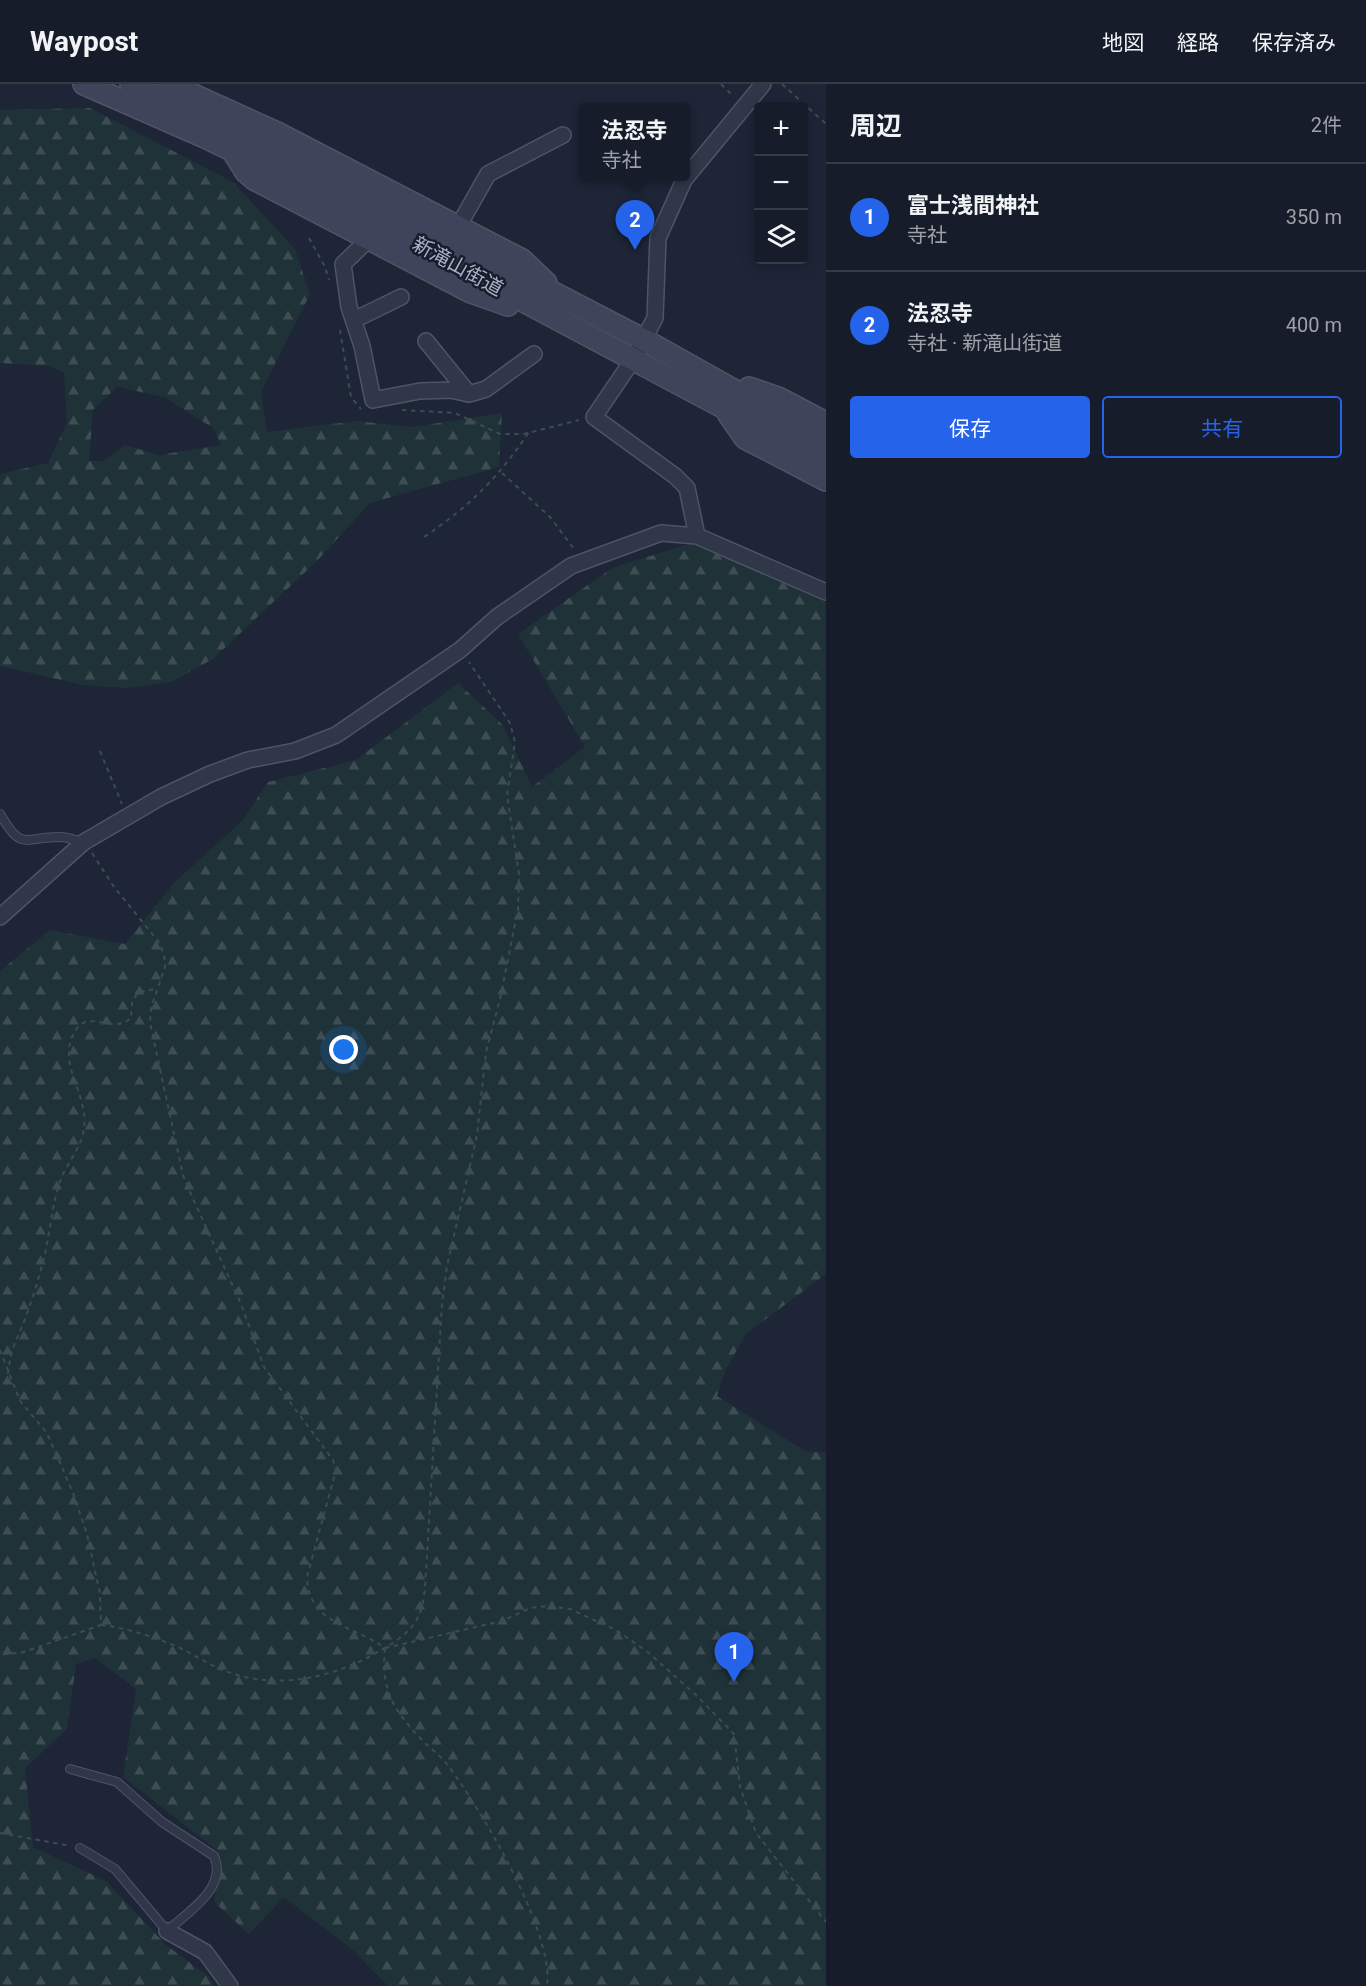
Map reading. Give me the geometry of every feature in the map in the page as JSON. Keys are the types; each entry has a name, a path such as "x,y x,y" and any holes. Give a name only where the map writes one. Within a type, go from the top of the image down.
{"main road":[{"name":"新滝山街道","path":"84,84 290,177 405,237 562,324 826,462"},
{"name":"新滝山街道","path":"131,84 340,182 644,340 826,442"},
{"path":"169,84 277,133 529,265 554,293"},
{"path":"233,152 246,172 254,179 471,292 562,324"},
{"path":"698,370 778,398 826,423"},
{"path":"727,411 745,438 826,480"}],"street":[{"path":"690,173 763,84"},
{"path":"458,227 488,174 563,135"},
{"path":"684,181 658,238 656,314 632,361 594,417 675,476 687,488 697,536"},
{"path":"370,238 343,264 349,307 373,400 420,391 451,390 469,394 486,389 534,354"},
{"path":"354,320 401,297"},
{"path":"426,341 469,394"},
{"path":"0,917 84,842 210,774 248,760 295,751 336,735 460,650 497,617 545,583 583,561 661,533 697,536 805,586 826,592"},
{"path":"167,1932 205,1952 230,1986"}],"lane":[{"path":"0,814 12,834 28,842 60,837 84,842"},
{"path":"69,1769 117,1782 162,1822 214,1856 219,1874 212,1889 167,1932 115,1869 80,1848"}],"path":[{"path":"721,84 744,106"},
{"path":"782,84 826,124"},
{"path":"424,537 461,512 501,473 529,432"},
{"path":"501,473 550,517 583,561"},
{"path":"0,1654 24,1652 101,1625 121,1628 180,1648 224,1671 249,1678 274,1681 300,1680 340,1671 385,1648 410,1629 420,1615 425,1588 442,1304 447,1266 477,1135 486,1052 500,999 518,909 519,874 507,795 515,742 505,714 460,650"},
{"path":"100,751 127,817"},
{"path":"84,842 114,887 158,941 164,954 165,967 151,1008 150,1023 183,1175 241,1304 264,1367 333,1460 336,1470 307,1576 307,1591 329,1619 385,1648 502,1621 530,1608 547,1606 570,1609 616,1630 649,1653 696,1695 734,1734 740,1787 756,1833 826,1922"},
{"path":"8,1374 10,1349 25,1320 43,1262 57,1190 84,1129 82,1098 69,1063 68,1047 73,1033 82,1023 93,1020 112,1026 123,1025 131,1018 132,1003 138,992 158,989"},
{"path":"0,1350 20,1401 47,1433 73,1493 100,1594 101,1625"},
{"path":"385,1648 383,1667 390,1701 420,1738 446,1762 504,1852 538,1932 548,1974 547,1986"},
{"path":"0,1833 80,1848"}],"green space":[{"path":"90,108 233,182 295,249 310,294 261,392 267,432 356,421 413,427 502,413 499,467 370,503 317,561 213,659 171,682 127,688 83,685 0,666 0,474 48,463 67,423 64,373 49,366 0,363 0,110","holes":["117,387 164,397 213,428 221,445 159,455 125,445 103,461 89,461 93,410"]},
{"path":"691,543 826,602 826,1274 746,1334 725,1371 717,1396 805,1451 826,1453 826,1986 388,1986 354,1951 284,1897 249,1934 214,1902 218,1851 123,1777 136,1689 95,1658 76,1664 67,1729 25,1768 33,1847 106,1881 166,1945 208,1976 215,1986 0,1986 0,971 50,930 125,944 174,883 242,821 268,782 356,760 458,683 503,725 532,787 585,747 518,634 612,568"}],"place":[{"name":"法忍寺","path":"635,250"},
{"name":"富士浅間神社","path":"734,1682"}]}
